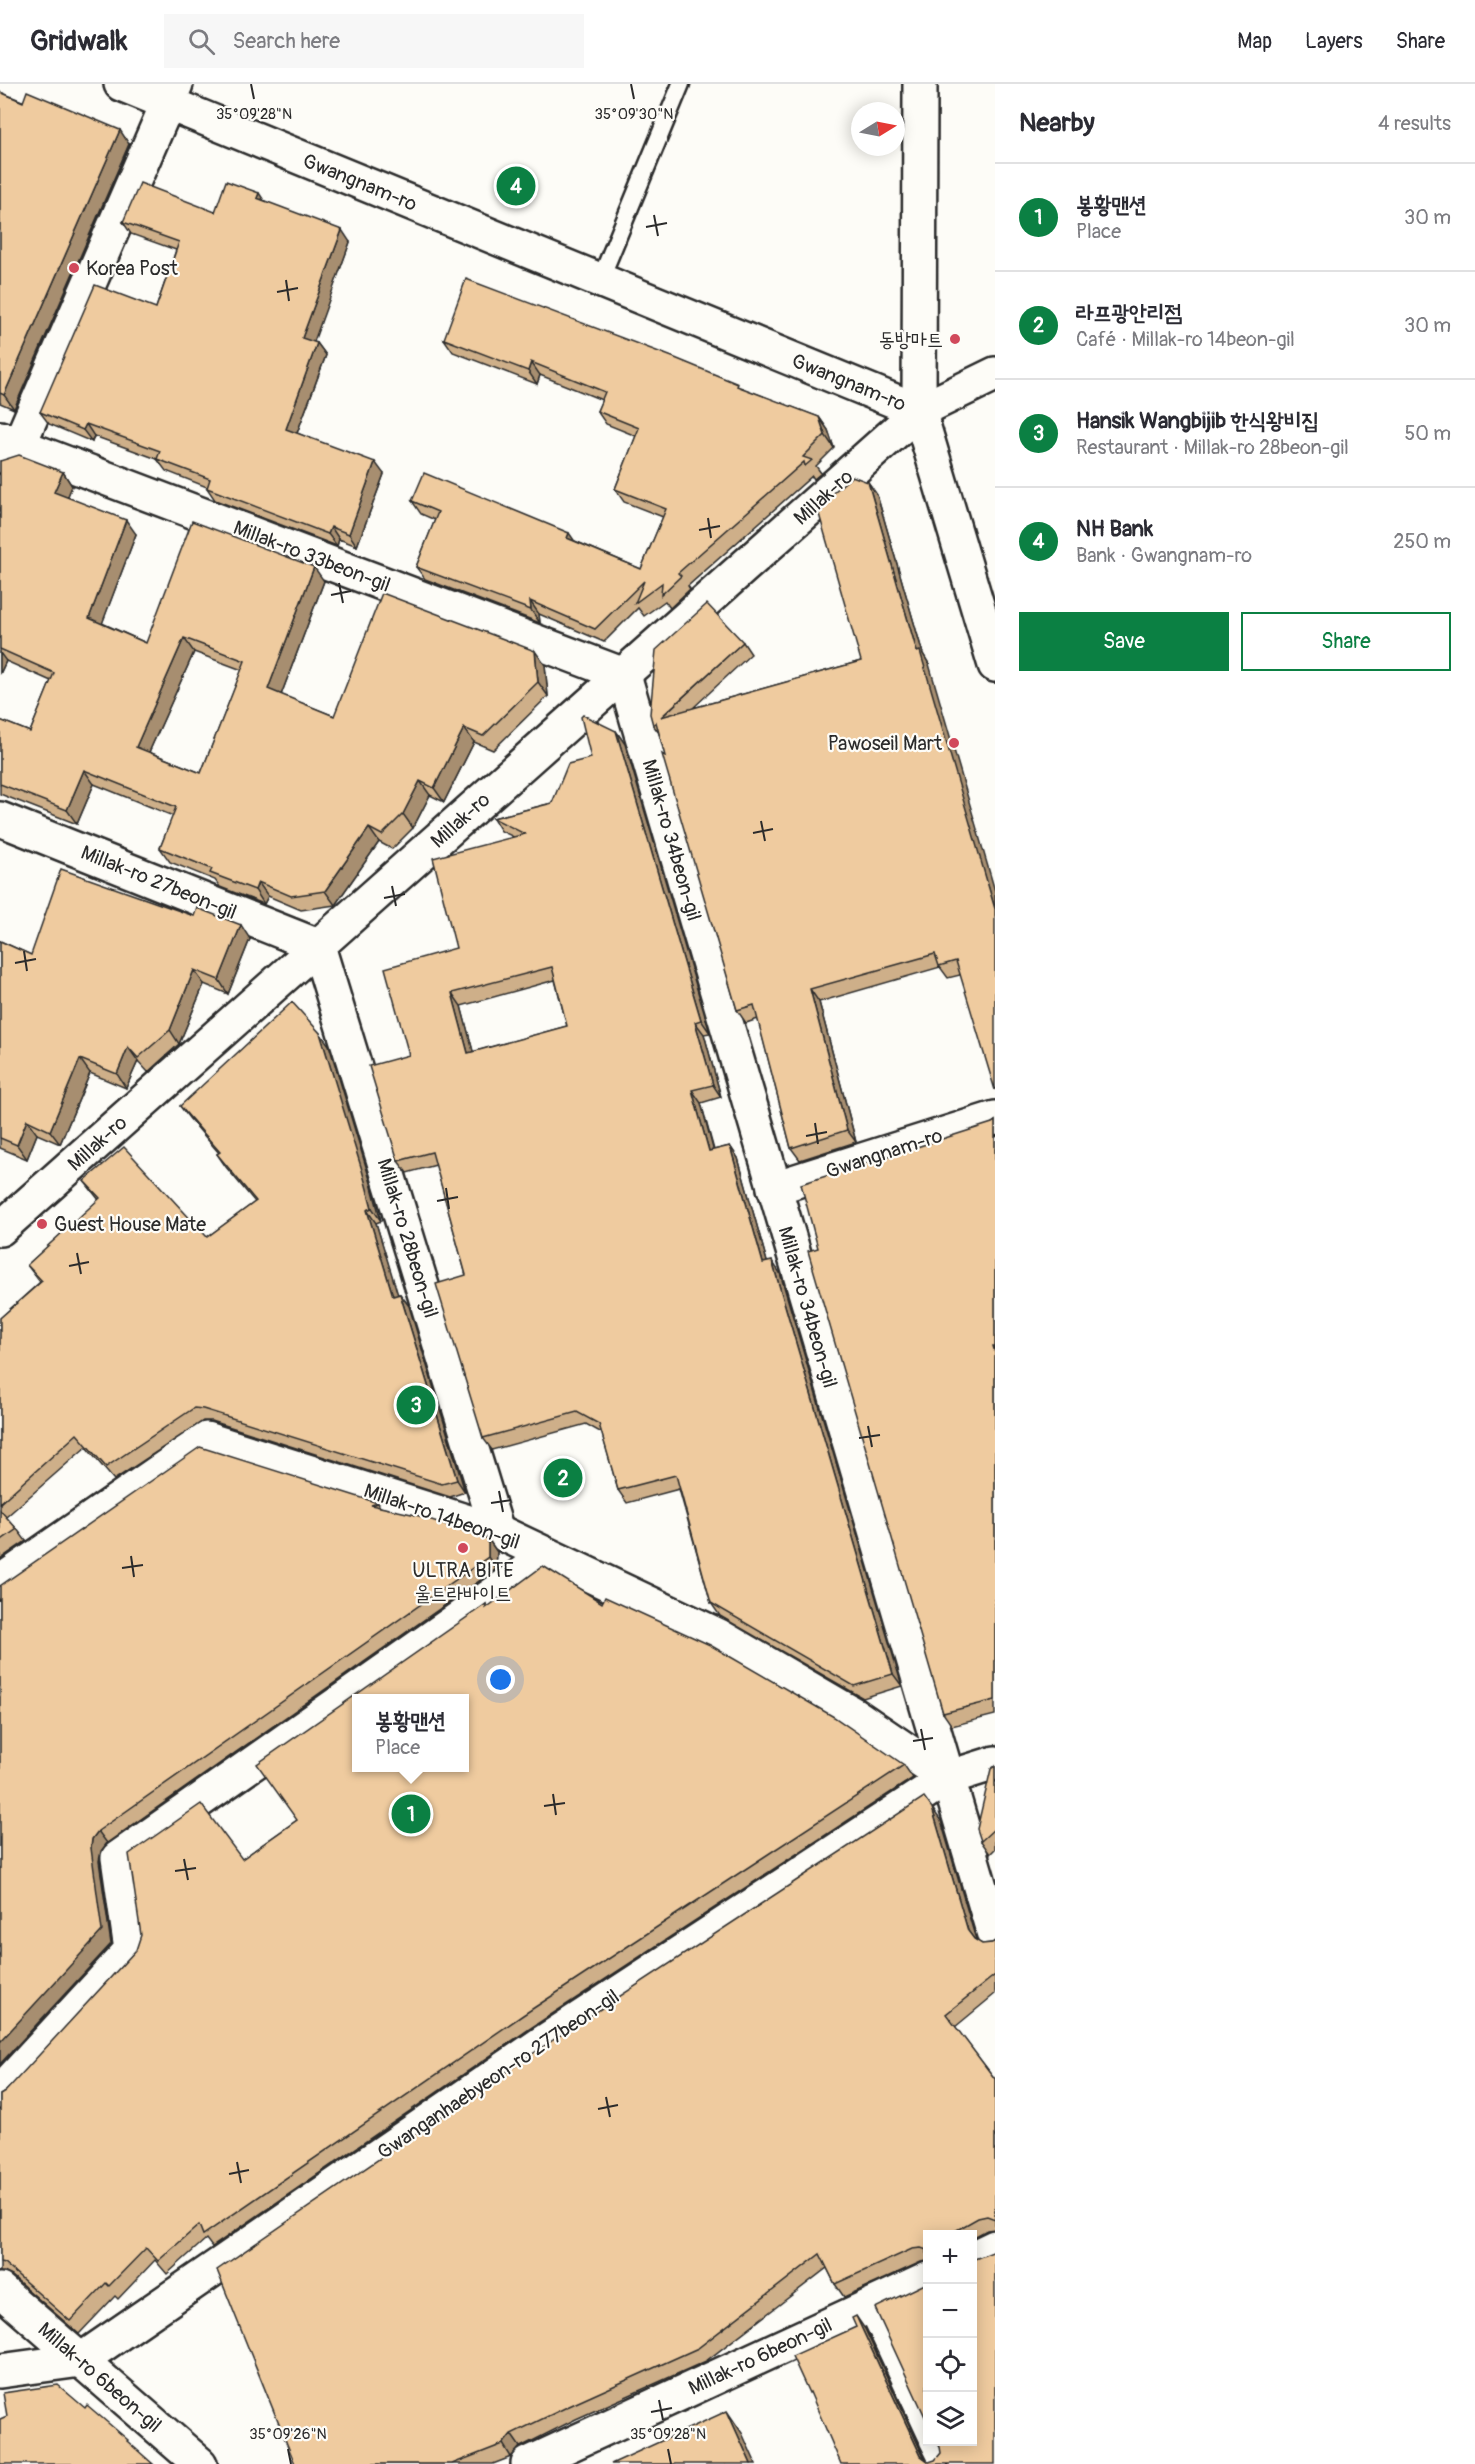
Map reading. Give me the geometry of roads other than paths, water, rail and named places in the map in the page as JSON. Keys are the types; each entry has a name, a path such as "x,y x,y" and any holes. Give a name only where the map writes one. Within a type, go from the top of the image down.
{"street":[{"name":"Gwangnam-ro","path":"121,84 172,94 600,280 919,411 995,665"},
{"path":"919,411 920,84"},
{"path":"6,446 172,94"},
{"name":"Millak-ro","path":"4,1221 318,946 919,411 995,374"},
{"name":"Millak-ro 33beon-gil","path":"6,446 624,675"},
{"name":"Millak-ro 34beon-gil","path":"624,675 995,1938"},
{"name":"Millak-ro 27beon-gil","path":"0,819 318,946"},
{"name":"Millak-ro 28beon-gil","path":"318,946 498,1531"},
{"name":"Gwangnam-ro","path":"774,1188 995,1118"},
{"name":"Millak-ro 14beon-gil","path":"0,1582 206,1439 498,1531 718,1636 853,1714 947,1778"},
{"path":"0,2092 131,1950 118,1858 548,1556"},
{"name":"Gwanganhaebyeon-ro 277beon-gil","path":"0,2371 81,2360 542,2043 947,1778 995,1763"},
{"path":"977,2256 995,2247"},
{"name":"Millak-ro 6beon-gil","path":"528,2464 923,2280"},
{"name":"Millak-ro 6beon-gil","path":"0,2290 200,2464"}],"lane":[{"path":"600,280 681,84"},
{"path":"866,2307 923,2430"},
{"path":"930,2446 939,2464"}],"place":[{"name":"NH Bank","path":"516,186"},
{"name":"Korea Post","path":"74,268"},
{"name":"동방마트","path":"955,339"},
{"name":"Pawoseil Mart","path":"954,743"},
{"name":"Guest House Mate","path":"42,1224"},
{"name":"Hansik Wangbijib 한식왕비집","path":"416,1405"},
{"name":"라프광안리점","path":"563,1478"},
{"name":"ULTRA BITE 울트라바이트","path":"463,1548"},
{"name":"봉황맨션","path":"411,1814"}]}
